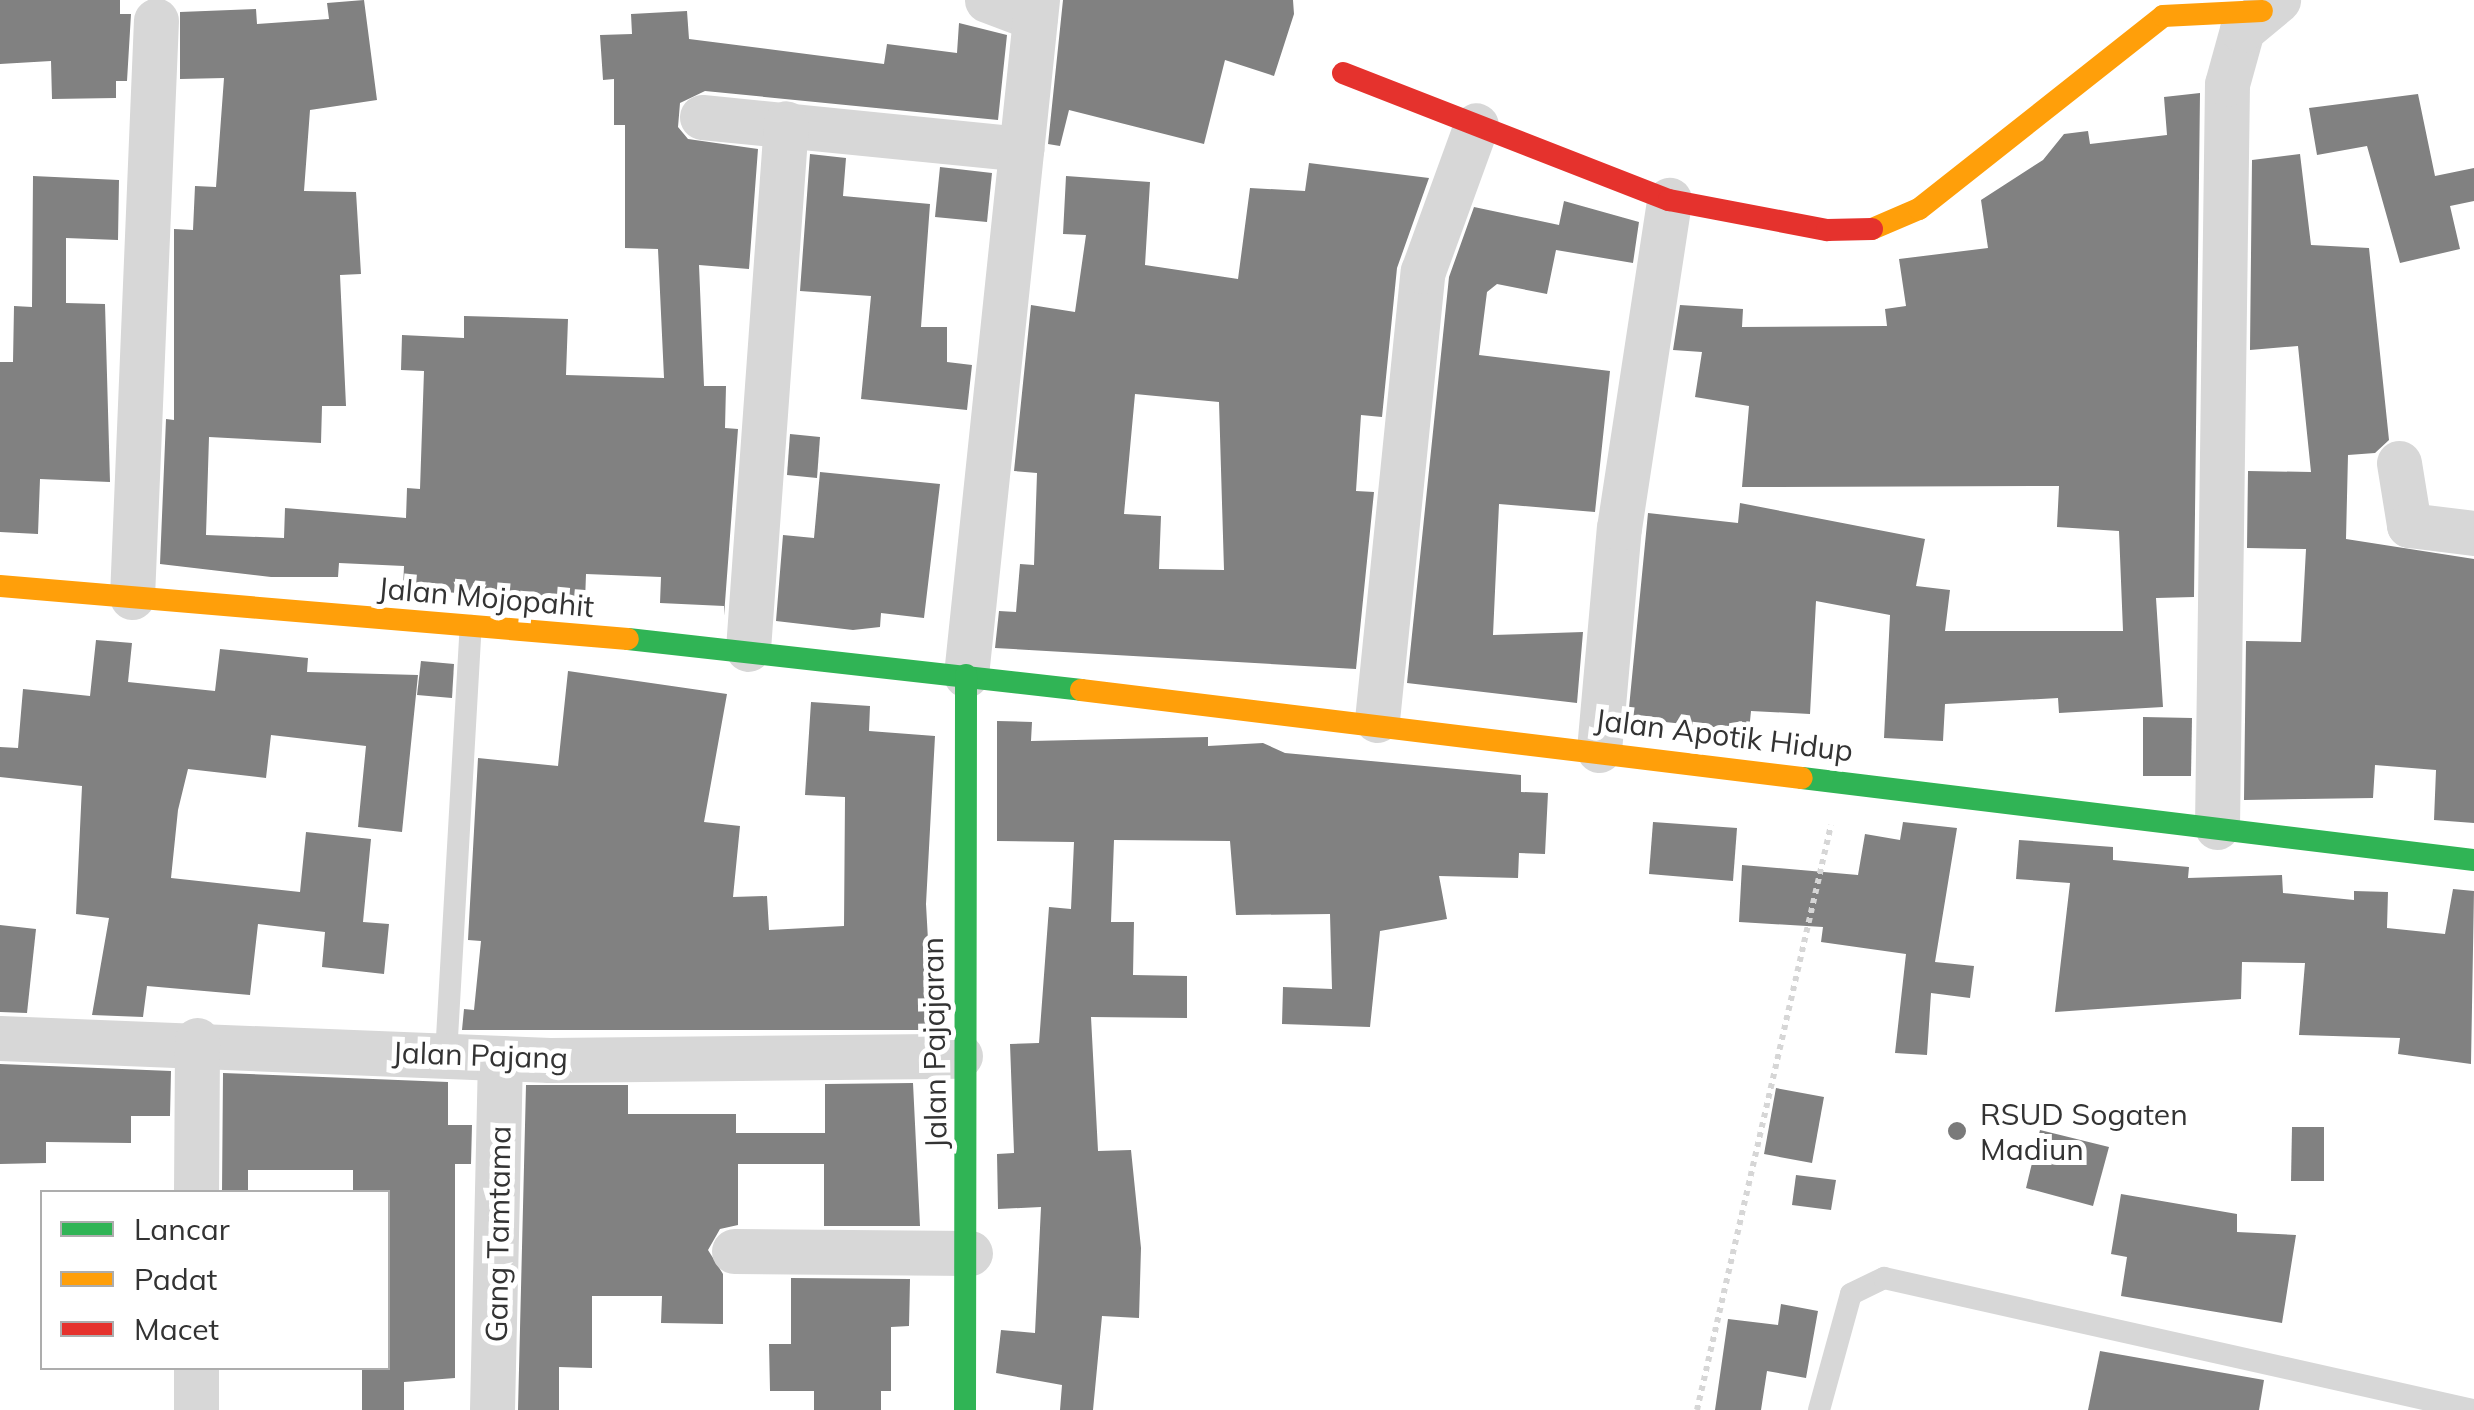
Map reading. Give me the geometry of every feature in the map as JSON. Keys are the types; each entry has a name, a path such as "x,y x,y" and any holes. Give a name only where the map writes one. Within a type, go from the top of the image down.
{"street":[{"path":"966,675 1036,9 987,0"},
{"path":"1343,73 1669,200 1827,230 1874,229 1919,209 2164,16 2270,5"},
{"path":"2217,827 2226,84 2236,42 2270,5"},
{"path":"132,597 156,20"},
{"path":"702,118 786,122 1021,149"},
{"path":"748,649 786,122"},
{"path":"1377,720 1422,272 1476,125"},
{"path":"1599,750 1619,528 1669,200"},
{"path":"2399,462 2409,525 2474,533"},
{"name":"Jalan Mojopahit","path":"0,586 748,649 966,675"},
{"name":"Jalan Apotik Hidup","path":"966,675 1377,720 2474,860"},
{"name":"Jalan Pajajaran","path":"964,1410 970,1253 960,1056 966,675"},
{"name":"Jalan Pajang","path":"0,1038 197,1040 500,1058 960,1056"},
{"path":"196,1190 197,1040"},
{"name":"Gang Tamtama","path":"492,1410 500,1058"},
{"path":"734,1250 970,1253"},
{"path":"196,1370 196,1410"}],"lane":[{"path":"446,1055 471,626"},
{"path":"1819,1410 1851,1294 1884,1278 2473,1410"}],"path":[{"path":"1697,1410 1842,780"}],"building":[{"path":"0,0 120,0 120,14 131,14 127,81 116,81 116,98 52,99 51,61 0,64"},
{"path":"364,0 377,100 310,110 304,191 356,192 361,274 340,275 346,406 322,406 321,443 209,437 206,535 284,538 285,508 406,518 407,488 420,489 424,371 401,370 402,335 464,338 464,316 568,319 566,375 664,378 658,249 625,248 625,125 614,125 614,79 603,80 600,35 632,34 631,14 687,11 689,39 884,64 887,44 957,53 959,23 1007,35 998,120 705,91 680,103 678,127 688,139 758,149 749,269 699,265 704,386 726,386 725,428 738,429 724,616 724,606 660,603 661,577 586,574 585,602 403,589 404,566 339,563 338,577 271,577 160,564 166,419 174,420 174,229 193,230 195,186 216,187 224,78 180,79 180,12 256,9 257,24 329,19 327,3"},
{"path":"1063,0 1293,0 1294,14 1274,76 1225,60 1204,144 1069,110 1060,146 1048,144"},
{"path":"2200,93 2194,597 2156,598 2163,707 2059,713 2058,698 1945,704 1943,741 1884,738 1890,615 1816,601 1810,714 1751,711 1749,731 1628,718 1648,513 1738,523 1740,503 1925,539 1916,586 1950,590 1945,631 2123,631 2119,531 2057,527 2059,486 1742,487 1749,406 1695,397 1702,352 1673,350 1680,305 1743,309 1742,327 1887,326 1885,309 1906,306 1899,259 1988,248 1981,200 2043,160 2064,134 2088,131 2090,144 2167,135 2164,97"},
{"path":"2418,94 2435,176 2474,168 2474,201 2450,206 2460,249 2400,263 2367,146 2317,155 2309,108"},
{"path":"810,154 846,158 843,196 930,204 921,327 947,327 947,362 972,365 967,410 861,399 871,296 800,291"},
{"path":"2300,154 2311,245 2369,248 2389,440 2375,453 2348,455 2346,539 2474,559 2474,823 2434,820 2436,770 2375,765 2373,798 2244,800 2246,641 2301,642 2306,549 2247,548 2248,471 2311,472 2298,346 2250,350 2252,160"},
{"path":"1309,163 1429,178 1397,268 1382,417 1361,415 1356,491 1374,492 1356,669 995,648 999,611 1016,612 1020,564 1034,565 1037,473 1014,471 1031,305 1075,312 1086,235 1063,234 1066,176 1150,182 1145,265 1238,279 1250,188 1305,191","holes":["1135,394 1219,402 1224,570 1159,569 1161,516 1124,514"]},
{"path":"940,167 992,173 987,222 935,217"},
{"path":"33,176 119,180 118,240 66,238 66,303 105,304 110,482 40,479 38,534 0,532 0,362 13,362 14,306 32,307"},
{"path":"1564,201 1639,222 1633,263 1556,250 1547,294 1497,284 1487,292 1479,355 1610,371 1595,512 1499,504 1493,635 1583,632 1577,703 1407,683 1449,277 1474,207 1559,225"},
{"path":"790,434 820,437 817,478 787,475"},
{"path":"820,472 940,484 924,618 881,613 880,627 853,630 776,621 783,535 814,538"},
{"path":"96,640 132,643 128,682 215,691 220,649 308,658 307,672 418,675 402,832 358,827 366,746 271,735 266,778 188,769 178,810 171,878 300,892 306,832 371,839 363,922 389,924 384,974 322,967 325,932 258,924 250,995 147,986 143,1017 92,1015 109,918 76,914 82,786 0,777 0,747 18,748 23,689 90,696"},
{"path":"421,661 454,664 452,698 417,695"},
{"path":"568,671 727,694 704,822 740,826 733,897 767,896 769,930 844,926 845,797 805,795 811,702 870,706 869,731 935,736 926,904 933,1030 462,1030 464,1009 474,1010 481,941 468,940 478,758 558,766"},
{"path":"2143,717 2192,718 2191,776 2143,776"},
{"path":"997,721 1032,722 1031,741 1208,737 1208,746 1263,743 1285,753 1521,775 1521,792 1548,793 1545,854 1519,853 1518,878 1439,876 1447,919 1380,931 1370,1027 1282,1024 1283,987 1332,989 1330,914 1236,915 1230,841 1114,840 1111,922 1134,922 1133,975 1187,976 1187,1018 1091,1017 1098,1151 1131,1150 1141,1248 1139,1318 1102,1316 1093,1410 1060,1410 1062,1385 996,1373 1001,1330 1035,1333 1041,1207 998,1209 997,1154 1014,1153 1010,1044 1039,1043 1049,907 1071,909 1074,842 997,841"},
{"path":"1653,822 1737,828 1733,881 1649,874"},
{"path":"1903,822 1957,828 1935,962 1974,966 1970,998 1931,993 1927,1055 1895,1053 1906,954 1821,942 1823,927 1739,922 1742,865 1858,875 1865,834 1900,840"},
{"path":"2019,840 2113,847 2113,860 2189,867 2188,878 2282,875 2283,893 2354,900 2354,891 2388,892 2387,928 2445,934 2453,889 2474,891 2471,1064 2398,1054 2400,1038 2299,1035 2305,963 2242,962 2241,999 2055,1012 2070,883 2016,879"},
{"path":"0,925 36,929 27,1013 0,1012"},
{"path":"0,1064 171,1071 170,1116 131,1116 131,1143 46,1142 46,1163 0,1164"},
{"path":"223,1073 448,1082 448,1125 472,1125 471,1164 455,1164 455,1378 404,1382 404,1410 362,1410 362,1370 390,1370 390,1190 353,1190 353,1170 248,1170 248,1190 222,1190"},
{"path":"913,1083 920,1226 824,1226 824,1164 738,1164 738,1225 720,1229 708,1250 723,1274 723,1324 661,1323 662,1296 592,1296 592,1368 559,1367 559,1410 518,1410 526,1085 628,1085 628,1114 736,1114 736,1133 825,1133 825,1084"},
{"path":"1776,1088 1824,1097 1812,1163 1764,1154"},
{"path":"2292,1127 2324,1127 2324,1181 2291,1181"},
{"path":"2040,1130 2109,1147 2093,1206 2026,1188"},
{"path":"1796,1175 1836,1180 1831,1210 1792,1205"},
{"path":"2121,1194 2237,1214 2237,1232 2296,1235 2282,1323 2121,1296 2127,1257 2111,1254"},
{"path":"791,1278 910,1279 909,1326 891,1327 891,1391 881,1391 881,1410 814,1410 814,1391 770,1391 769,1344 791,1344"},
{"path":"1781,1304 1818,1311 1806,1378 1767,1371 1761,1410 1715,1410 1728,1319 1778,1325"},
{"path":"2100,1351 2264,1380 2259,1410 2088,1410"}],"traffic: fast":[{"path":"628,639 1081,690"},
{"path":"965,1410 966,675"},
{"path":"1802,778 2474,860"}],"traffic: slow":[{"path":"1872,229 1919,209 2163,16 2262,11"},
{"path":"0,586 628,639"},
{"path":"1081,690 1802,778"}],"traffic: jam":[{"path":"1343,73 1669,200 1827,230 1872,229"}],"place":[{"name":"RSUD Sogaten Madiun","path":"1957,1131"}]}
